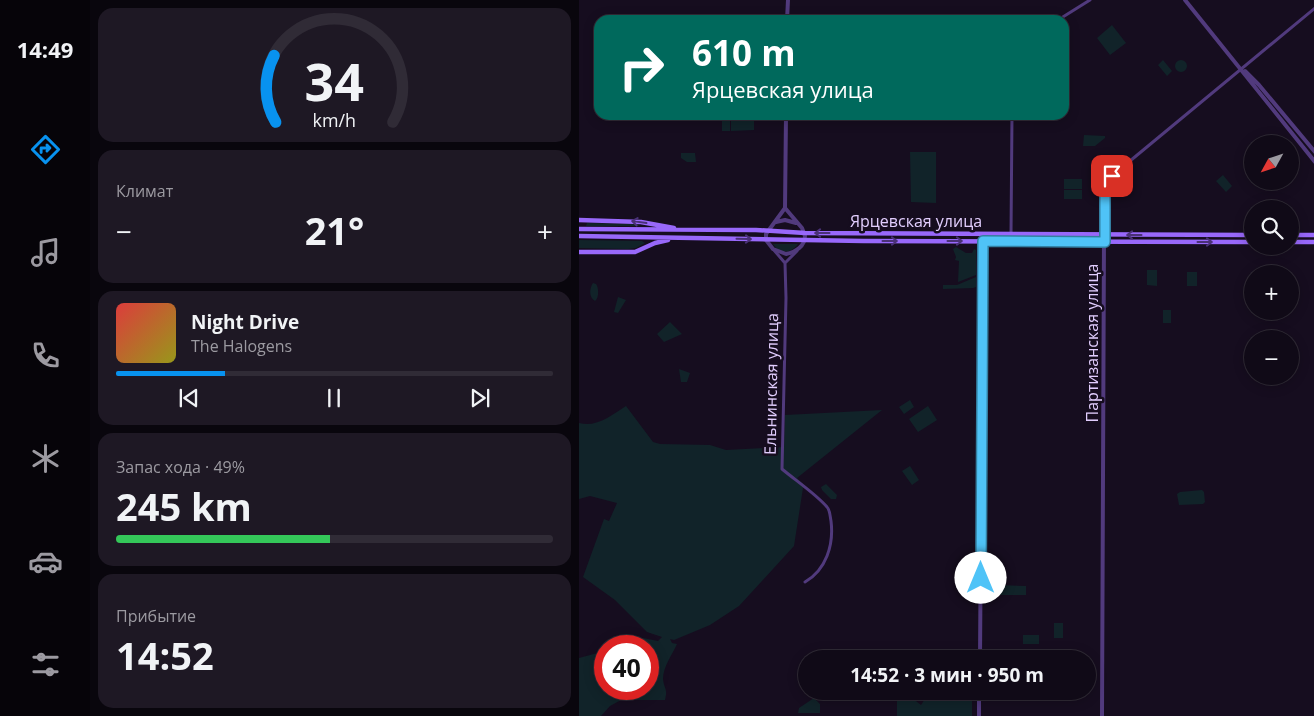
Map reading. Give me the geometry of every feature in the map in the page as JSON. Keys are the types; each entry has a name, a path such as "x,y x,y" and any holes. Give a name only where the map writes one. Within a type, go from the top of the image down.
{"main road":[{"path":"579,220 641,222 687,230"},
{"name":"Ярцевская улица","path":"579,229 767,230 805,233 1244,235"},
{"path":"721,239 725,235 722,230"},
{"path":"1299,235 1314,236"},
{"name":"Ярцевская улица","path":"579,236 766,240 1244,242"},
{"path":"579,252 635,252 662,241 681,238"},
{"path":"1299,242 1314,242"}],"street":[{"path":"787,0 787,15"},
{"path":"1066,15 1090,0"},
{"path":"1185,0 1314,162"},
{"name":"Партизанская улица","path":"1102,716 1105,187 1107,180 1314,8"},
{"path":"1241,68 1259,85 1314,152"},
{"path":"785,208 805,233 805,240 785,263 766,240 767,230 785,208 787,120"},
{"path":"1011,234 1012,120"},
{"path":"773,224 785,220 798,224"},
{"path":"980,650 983,234"},
{"path":"773,249 786,254 798,250"},
{"name":"Ельнинская улица","path":"785,263 786,298 782,470 829,509 832,529 830,545 824,563 816,574 805,582"},
{"path":"979,700 979,716"}],"shaded area":[{"path":"1112,25 1126,43 1110,55 1097,38"},
{"path":"1163,60 1172,71 1167,76 1158,65"},
{"path":"1181,60 1187,66 1181,72 1175,66"},
{"path":"722,120 730,120 730,131 722,131"},
{"path":"731,120 754,120 754,130 731,131"},
{"path":"1084,135 1105,136 1105,138 1095,146 1083,146"},
{"path":"910,152 936,152 936,203 911,202"},
{"path":"681,153 695,153 696,162 687,162 681,158"},
{"path":"1223,175 1232,186 1226,192 1216,181"},
{"path":"1064,179 1082,179 1082,189 1064,189"},
{"path":"1064,190 1082,190 1082,199 1064,199"},
{"path":"587,223 637,224 640,226 586,226"},
{"path":"579,240 642,241 645,243 636,248 628,249 579,248"},
{"path":"773,244 798,244 792,250 785,252 778,250"},
{"path":"956,247 966,253 972,253 974,249 976,250 976,275 958,282 959,261 955,260 956,257 953,249"},
{"path":"1147,270 1157,270 1157,286 1147,285"},
{"path":"1187,272 1197,272 1197,286 1187,286"},
{"path":"976,277 976,287 943,289 943,285 957,285"},
{"path":"593,283 596,284 598,290 595,301 590,293"},
{"path":"618,297 626,300 618,313 614,312"},
{"path":"1163,310 1171,310 1171,323 1163,323"},
{"path":"670,322 682,334 664,342 657,334"},
{"path":"679,369 690,373 687,382 681,382"},
{"path":"910,400 914,407 904,414 899,407"},
{"path":"626,406 653,442 660,444 710,445 726,450 784,447 785,415 882,410 797,478 805,486 803,488 794,546 739,606 710,625 674,640 670,639 672,643 677,644 663,675 666,691 665,700 659,700 659,640 662,637 647,632 615,600 583,577 604,519 609,521 617,503 590,496 579,499 579,423 592,424 609,417"},
{"path":"928,406 937,420 918,432 909,419"},
{"path":"910,466 919,480 912,485 902,471"},
{"path":"826,484 837,495 836,499 831,499 822,490 821,487"},
{"path":"1202,490 1205,502 1203,504 1179,505 1177,494 1180,492"},
{"path":"999,585 1026,586 1026,595 999,595"},
{"path":"1054,623 1063,623 1063,638 1054,638"},
{"path":"1023,635 1039,635 1039,644 1023,644"},
{"path":"594,654 594,700 621,700 610,706 601,716 579,716 579,658"},
{"path":"811,700 816,700 820,704 820,713 798,713 799,708"},
{"path":"897,700 915,700 921,705 924,700 972,700 972,716 897,716"}],"route":[{"path":"981,578 983,241 1105,242 1105,183 1112,176"}]}
